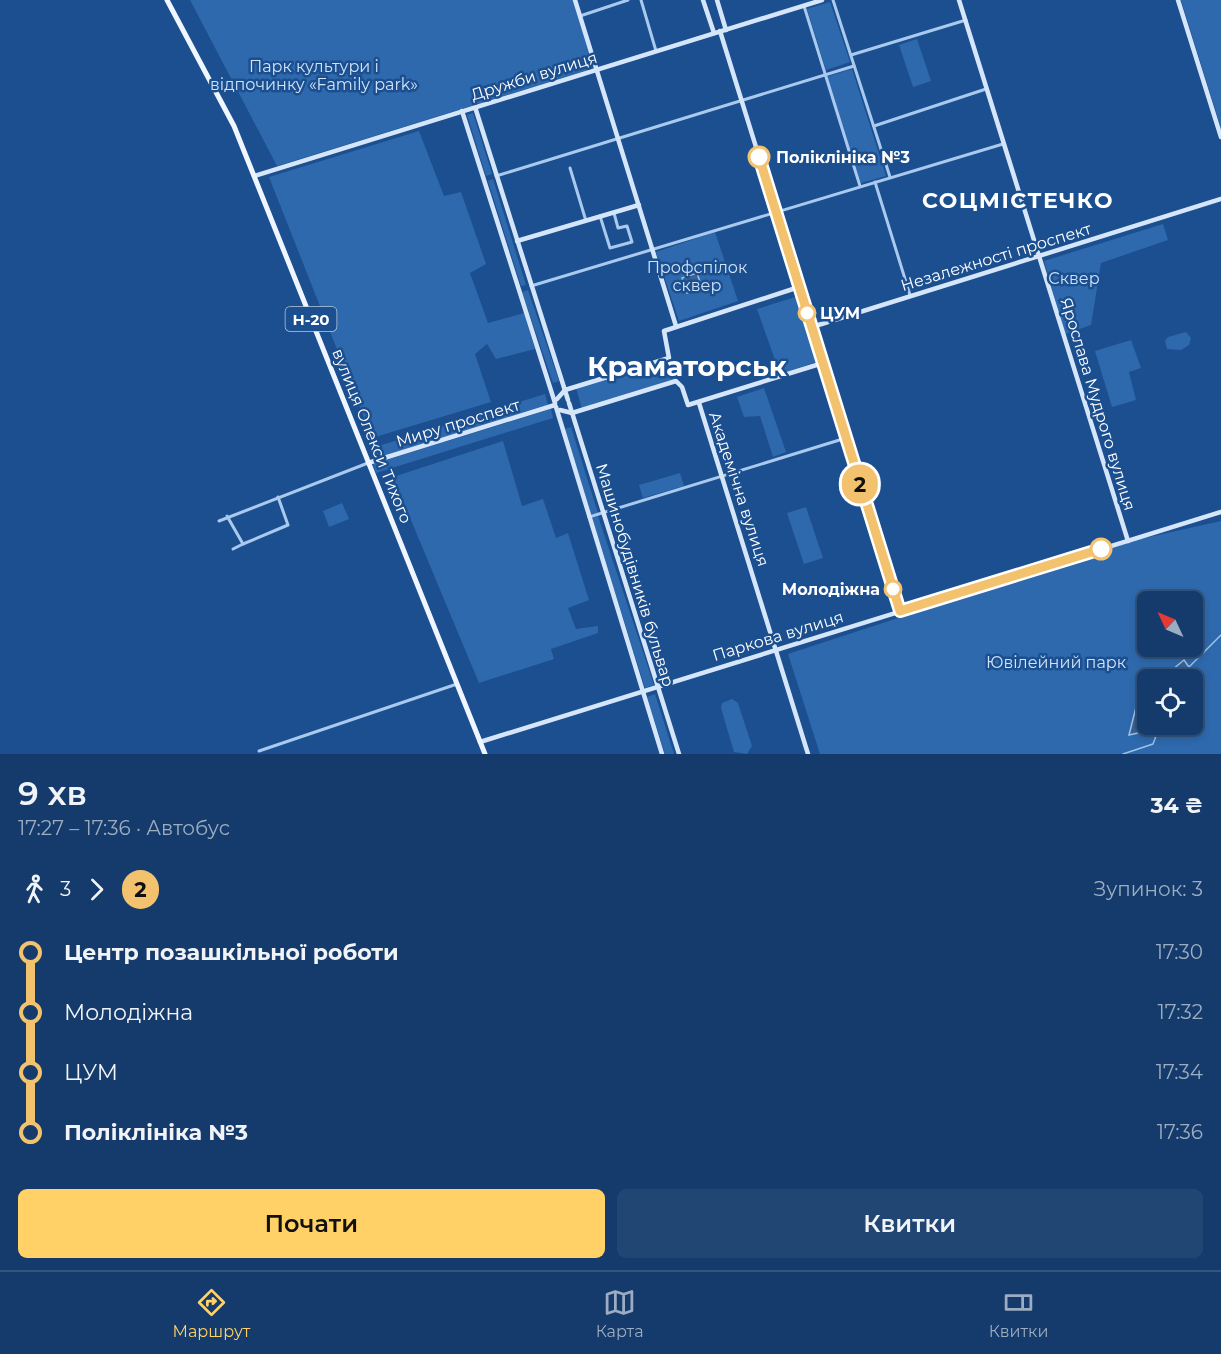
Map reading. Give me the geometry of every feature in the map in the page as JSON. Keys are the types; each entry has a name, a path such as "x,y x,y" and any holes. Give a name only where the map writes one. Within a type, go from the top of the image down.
{"main road":[{"name":"вулиця Олекси Тихого","path":"167,0 224,104 485,754"}],"street":[{"path":"575,0 676,326 799,288"},
{"path":"580,16 628,0"},
{"path":"641,0 656,51"},
{"path":"704,0 714,33"},
{"path":"717,0 726,30"},
{"name":"Дружби вулиця","path":"254,176 820,0"},
{"path":"833,0 890,177"},
{"name":"Ярослава Мудрого вулиця","path":"959,0 1128,541"},
{"path":"1178,0 1221,137"},
{"path":"804,6 860,186"},
{"path":"851,55 966,20"},
{"path":"720,32 900,611"},
{"path":"496,176 854,66"},
{"path":"874,126 988,88"},
{"name":"Машинобудівників бульвар","path":"475,107 679,754"},
{"name":"Машинобудівників бульвар","path":"462,111 556,405 662,754"},
{"path":"531,286 1005,143"},
{"path":"570,168 586,221"},
{"path":"875,182 910,295"},
{"name":"Незалежності проспект","path":"812,327 1221,199"},
{"path":"517,241 639,205"},
{"path":"600,216 610,248 632,242 627,226 618,228 613,212"},
{"name":"Миру проспект","path":"369,463 556,405 565,390 669,358 664,331 676,326"},
{"path":"556,405 572,413 676,381 682,387 688,405 722,397 823,363"},
{"path":"563,396 569,401 566,409 556,405 563,396"},
{"name":"Академічна вулиця","path":"699,403 808,754"},
{"path":"589,517 846,438"},
{"path":"219,521 369,463"},
{"path":"233,549 288,525 278,497"},
{"name":"Паркова вулиця","path":"480,742 1221,512"},
{"path":"227,516 243,544"},
{"path":"259,752 457,684"}],"green space":[{"name":"Парк культури і відпочинку «Family park»","path":"190,0 574,0 593,64 591,69 277,166"},
{"path":"1181,0 1221,0 1221,128"},
{"path":"830,2 850,62 826,70 807,9"},
{"path":"917,39 931,81 913,87 899,45"},
{"path":"852,69 886,176 861,183 826,77"},
{"path":"473,113 492,174 486,176 467,115"},
{"path":"419,131 444,196 461,192 486,264 470,273 488,323 524,313 535,349 496,359 487,344 475,354 491,402 372,438 269,177"},
{"path":"493,179 526,285 521,286 488,181"},
{"name":"Сквер","path":"1163,224 1168,240 1101,263 1091,325 1065,334 1044,261"},
{"name":"Профспілок сквер","path":"715,232 738,301 679,321 656,252"},
{"path":"528,290 559,381 553,383 522,292"},
{"path":"798,296 819,361 780,374 757,309"},
{"path":"1186,332 1191,338 1189,345 1181,350 1167,349 1165,341 1168,337"},
{"path":"1131,340 1141,368 1129,372 1136,400 1112,407 1095,351"},
{"path":"669,359 675,379 582,409 576,388"},
{"path":"764,388 786,452 773,457 760,416 744,417 737,397"},
{"path":"545,394 548,405 374,459 369,449"},
{"path":"551,409 553,418 376,473 373,464"},
{"path":"571,427 598,513 591,514 565,429"},
{"path":"503,441 522,506 543,499 556,538 568,533 589,600 568,608 576,629 598,626 598,633 551,649 554,659 479,683 393,477"},
{"path":"680,473 684,486 643,498 639,485"},
{"path":"342,503 349,519 329,527 323,511"},
{"path":"806,507 823,558 804,564 787,513"},
{"path":"598,516 654,685 645,688 592,518"},
{"name":"Ювілейний парк","path":"1221,521 1221,754 820,754 788,654 1136,540"},
{"path":"655,694 674,754 665,754 647,697"},
{"path":"732,699 738,703 752,746 747,754 734,752 721,708 722,703"}],"shaded area":[{"path":"697,273 702,288 687,293 682,278"},
{"path":"1184,660 1190,669 1173,669"},
{"path":"1136,707 1137,733 1129,735"}],"waterway":[{"path":"1189,667 1221,635"},
{"path":"1123,754 1153,744 1156,736"}],"bus line":[{"name":"2","path":"759,157 900,611 1101,549"}],"place":[{"name":"Поліклініка №3","path":"759,157"},
{"name":"ЦУМ","path":"807,313"},
{"name":"Молодіжна","path":"893,589"}],"district":[{"name":"СОЦМІСТЕЧКО","path":"1018,200"},
{"name":"Краматорськ","path":"687,366"}]}
